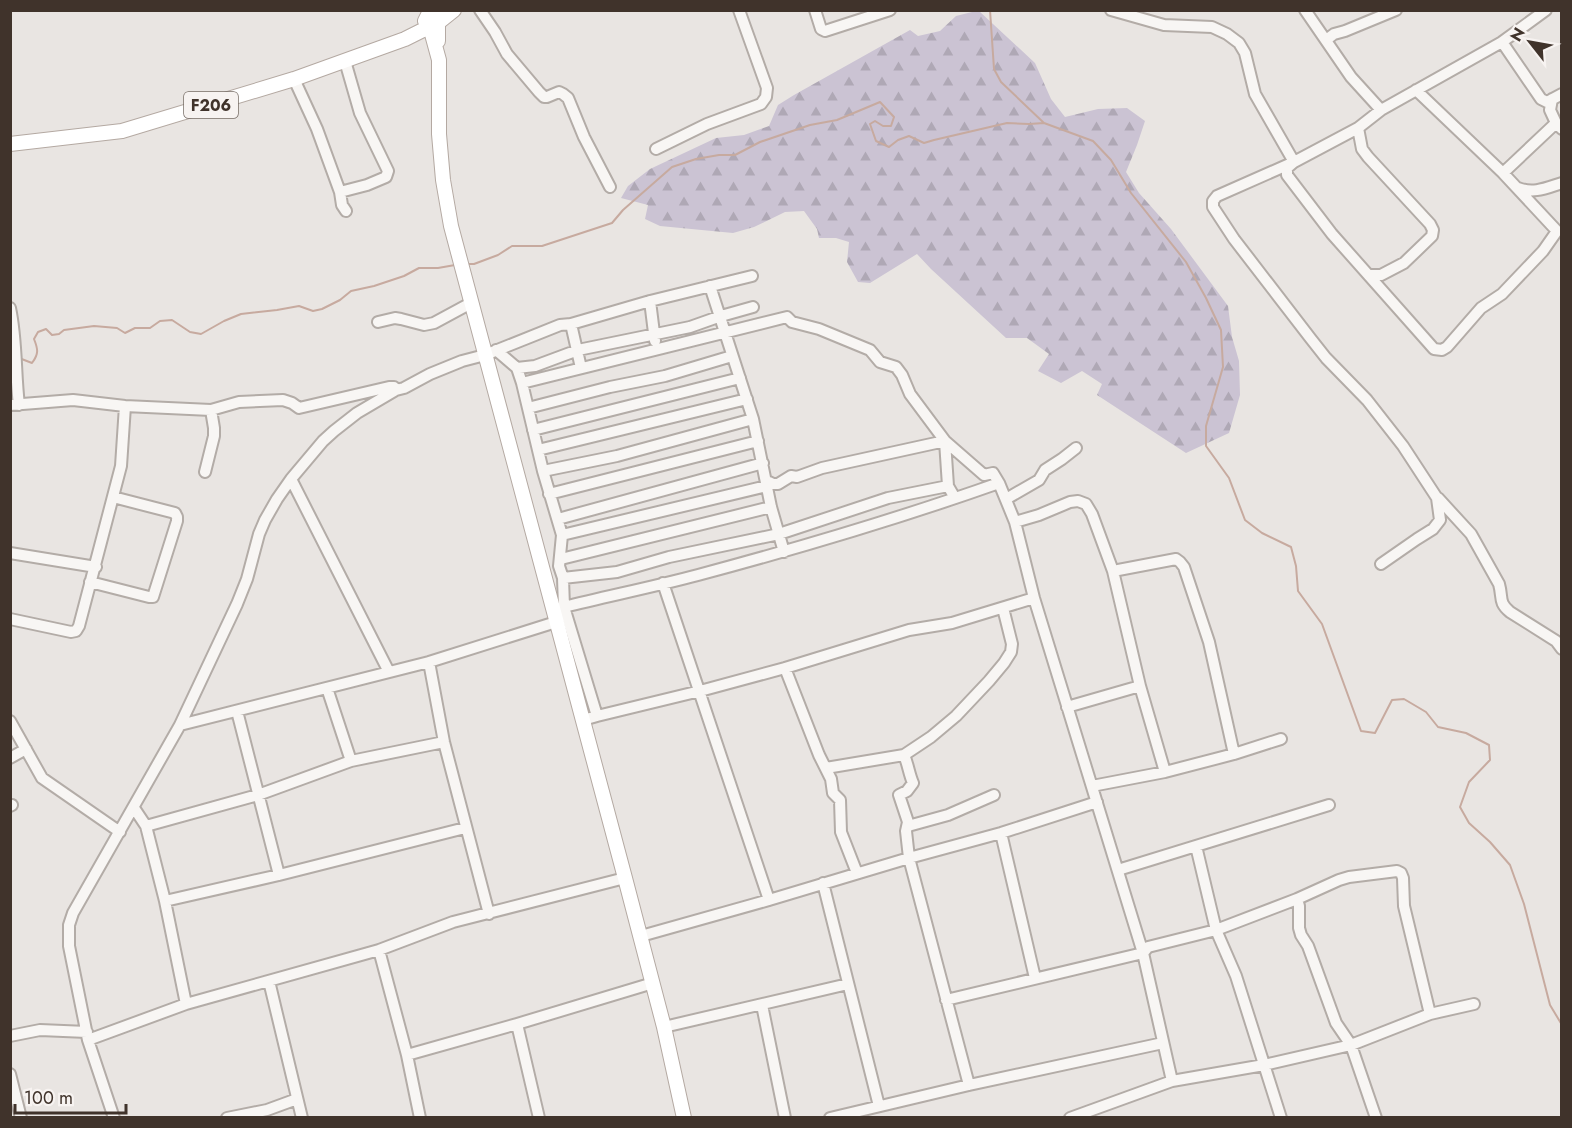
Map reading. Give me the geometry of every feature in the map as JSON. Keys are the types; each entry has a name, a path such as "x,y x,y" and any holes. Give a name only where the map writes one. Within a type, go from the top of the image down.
{"main road":[{"name":"F206","path":"10,144 122,131 294,79 405,39 432,18 453,10"},
{"path":"432,18 440,77 439,134 443,180 451,226 471,303 490,352 556,622 653,983 684,1118"}],"street":[{"path":"480,10 507,54 544,97 559,92 568,98 584,137 610,188"},
{"path":"656,149 707,124 761,104 766,97 767,88 739,10"},
{"path":"815,10 821,29 825,31 891,10"},
{"path":"1111,10 1164,25 1212,27 1239,43 1245,52 1255,94 1294,162"},
{"path":"1305,10 1351,77 1381,110"},
{"path":"1326,40 1334,34 1345,32 1396,10"},
{"path":"1546,10 1502,42 1381,110 1358,128 1294,162 1217,196 1213,201 1214,207 1234,239 1311,339 1367,400 1396,437 1437,498 1471,534 1499,584 1503,607 1556,641 1562,649"},
{"path":"1502,42 1541,99 1547,102 1557,97"},
{"path":"340,192 386,177 388,171 360,113 345,61"},
{"path":"294,79 317,129 346,211"},
{"path":"1294,162 1287,168 1287,175 1317,217 1377,279 1434,349 1442,350 1481,308 1502,294 1543,251 1557,231 1503,173 1416,90"},
{"path":"1503,173 1559,126 1550,110 1557,97"},
{"path":"1358,128 1362,149 1433,230 1432,236 1404,263 1377,279"},
{"path":"1515,187 1533,191 1562,183"},
{"path":"114,1118 88,1036 69,946 69,925 73,913 180,725 244,587 265,520 291,479 334,431 376,401 430,374 560,325 752,276"},
{"path":"710,286 753,419 771,507 784,552"},
{"path":"650,301 657,350"},
{"path":"378,322 395,318 424,325 471,303"},
{"path":"517,369 535,366 578,350 690,327 753,307"},
{"path":"10,308 14,324 17,374 15,405 73,400 125,406 211,410 239,402 283,400 298,408 389,387 404,388"},
{"path":"522,383 787,317 792,321 819,329 870,350 880,362 896,367 902,375 909,394 945,441 984,475 993,473 1015,522 1034,598 1143,953 1172,1081"},
{"path":"571,324 581,368"},
{"path":"490,352 517,369 522,383 549,494 562,536 559,566 563,578 564,607 597,716"},
{"path":"528,408 665,375 732,356"},
{"path":"533,430 740,378"},
{"path":"538,450 747,399"},
{"path":"10,619 71,632 76,631 79,627 121,466 125,406"},
{"path":"205,472 214,436 211,410"},
{"path":"543,471 617,456 753,419"},
{"path":"549,494 758,441"},
{"path":"945,441 948,486 955,498"},
{"path":"562,536 767,486 769,482 778,484 791,476 797,477 822,468 945,441"},
{"path":"1006,499 1039,480 1046,470 1076,448"},
{"path":"558,519 763,463"},
{"path":"291,479 389,672"},
{"path":"564,607 784,552 999,483"},
{"path":"563,578 617,572 669,557 779,534 888,498 948,486"},
{"path":"90,582 153,597 177,521 175,513 113,497"},
{"path":"1380,564 1433,530 1440,520 1437,498"},
{"path":"1015,522 1070,502 1078,501 1086,504 1092,514 1113,571 1140,686 1165,772"},
{"path":"561,559 771,507"},
{"path":"10,553 96,567"},
{"path":"1113,571 1176,559 1184,567 1209,642 1234,753"},
{"path":"663,583 769,900"},
{"path":"583,720 700,691 909,630 946,624 1034,598"},
{"path":"826,768 904,754 931,737 956,716 972,701 1011,652 1012,644 1003,608"},
{"path":"180,725 429,662 556,622"},
{"path":"429,662 444,742 489,914"},
{"path":"785,668 819,755 831,779 833,793 840,800 841,832 857,873"},
{"path":"1067,707 1140,686"},
{"path":"327,688 351,760"},
{"path":"237,711 279,876"},
{"path":"11,720 42,778 120,832"},
{"path":"1092,786 1165,772 1281,739"},
{"path":"146,826 258,795 351,760 444,742"},
{"path":"10,758 26,749"},
{"path":"904,754 913,783 908,791 899,795 908,822 906,831 909,858 969,1085"},
{"path":"908,826 948,815 994,795"},
{"path":"641,936 1001,833 1097,802"},
{"path":"1118,870 1329,805"},
{"path":"134,808 146,826 165,901 186,1004"},
{"path":"165,901 279,876 465,828"},
{"path":"1001,833 1035,978"},
{"path":"1196,846 1216,930 1236,976 1281,1118"},
{"path":"946,1000 1143,953 1148,947 1216,930 1349,877 1397,871 1403,878 1404,906 1430,1014"},
{"path":"10,1036 40,1030 88,1036 186,1004 380,950 453,922 626,878"},
{"path":"823,883 879,1106"},
{"path":"1297,899 1301,934 1308,946 1336,1023 1351,1045 1376,1118"},
{"path":"380,950 407,1055 420,1118"},
{"path":"269,981 302,1118"},
{"path":"407,1055 653,983"},
{"path":"664,1027 848,984"},
{"path":"1070,1118 1172,1081 1264,1065 1351,1045 1430,1014 1474,1004"},
{"path":"762,1005 785,1118"},
{"path":"517,1024 539,1118"},
{"path":"830,1118 1163,1043"},
{"path":"10,1074 21,1118"},
{"path":"227,1118 267,1110 297,1099"}],"green space":[{"path":"979,11 1035,63 1051,99 1065,117 1098,109 1127,108 1145,121 1126,172 1139,193 1171,229 1228,306 1232,337 1239,361 1240,395 1229,433 1186,453 1097,395 1102,384 1082,371 1061,383 1038,371 1049,354 1027,338 1006,338 917,254 870,283 858,282 847,262 849,242 836,238 819,238 817,229 804,211 785,212 754,227 733,233 660,226 645,219 648,205 621,198 628,186 650,169 716,138 744,135 769,126 778,105 910,30 918,36 940,31 956,16"}],"waterway":[{"path":"990,10 994,69 1001,82 1044,123 1093,141 1111,160 1131,193 1186,262 1206,298 1221,330 1223,367 1206,426 1206,446 1229,478 1245,520 1262,533 1291,547 1296,566 1298,591 1322,624 1361,731 1375,733 1392,700 1404,699 1426,712 1438,727 1466,733 1489,745 1490,760 1469,782 1460,807 1469,823 1510,865 1524,904 1550,1005 1562,1025"},
{"path":"467,264 474,264 498,255 512,246 542,246 612,223 623,210 672,167 696,159 735,155 760,142 810,125 837,120 880,102 894,117 891,126 883,126 875,121 870,124 876,141 889,147 909,136 924,143 1007,123 1044,123"},
{"path":"19,358 32,363 37,351 34,339 38,332 46,329 52,335 64,330 94,326 117,328 125,333 135,328 150,328 160,321 172,320 190,332 201,334 241,314 299,306 313,311 322,309 340,300 351,291 404,276 419,268 455,265"}]}
